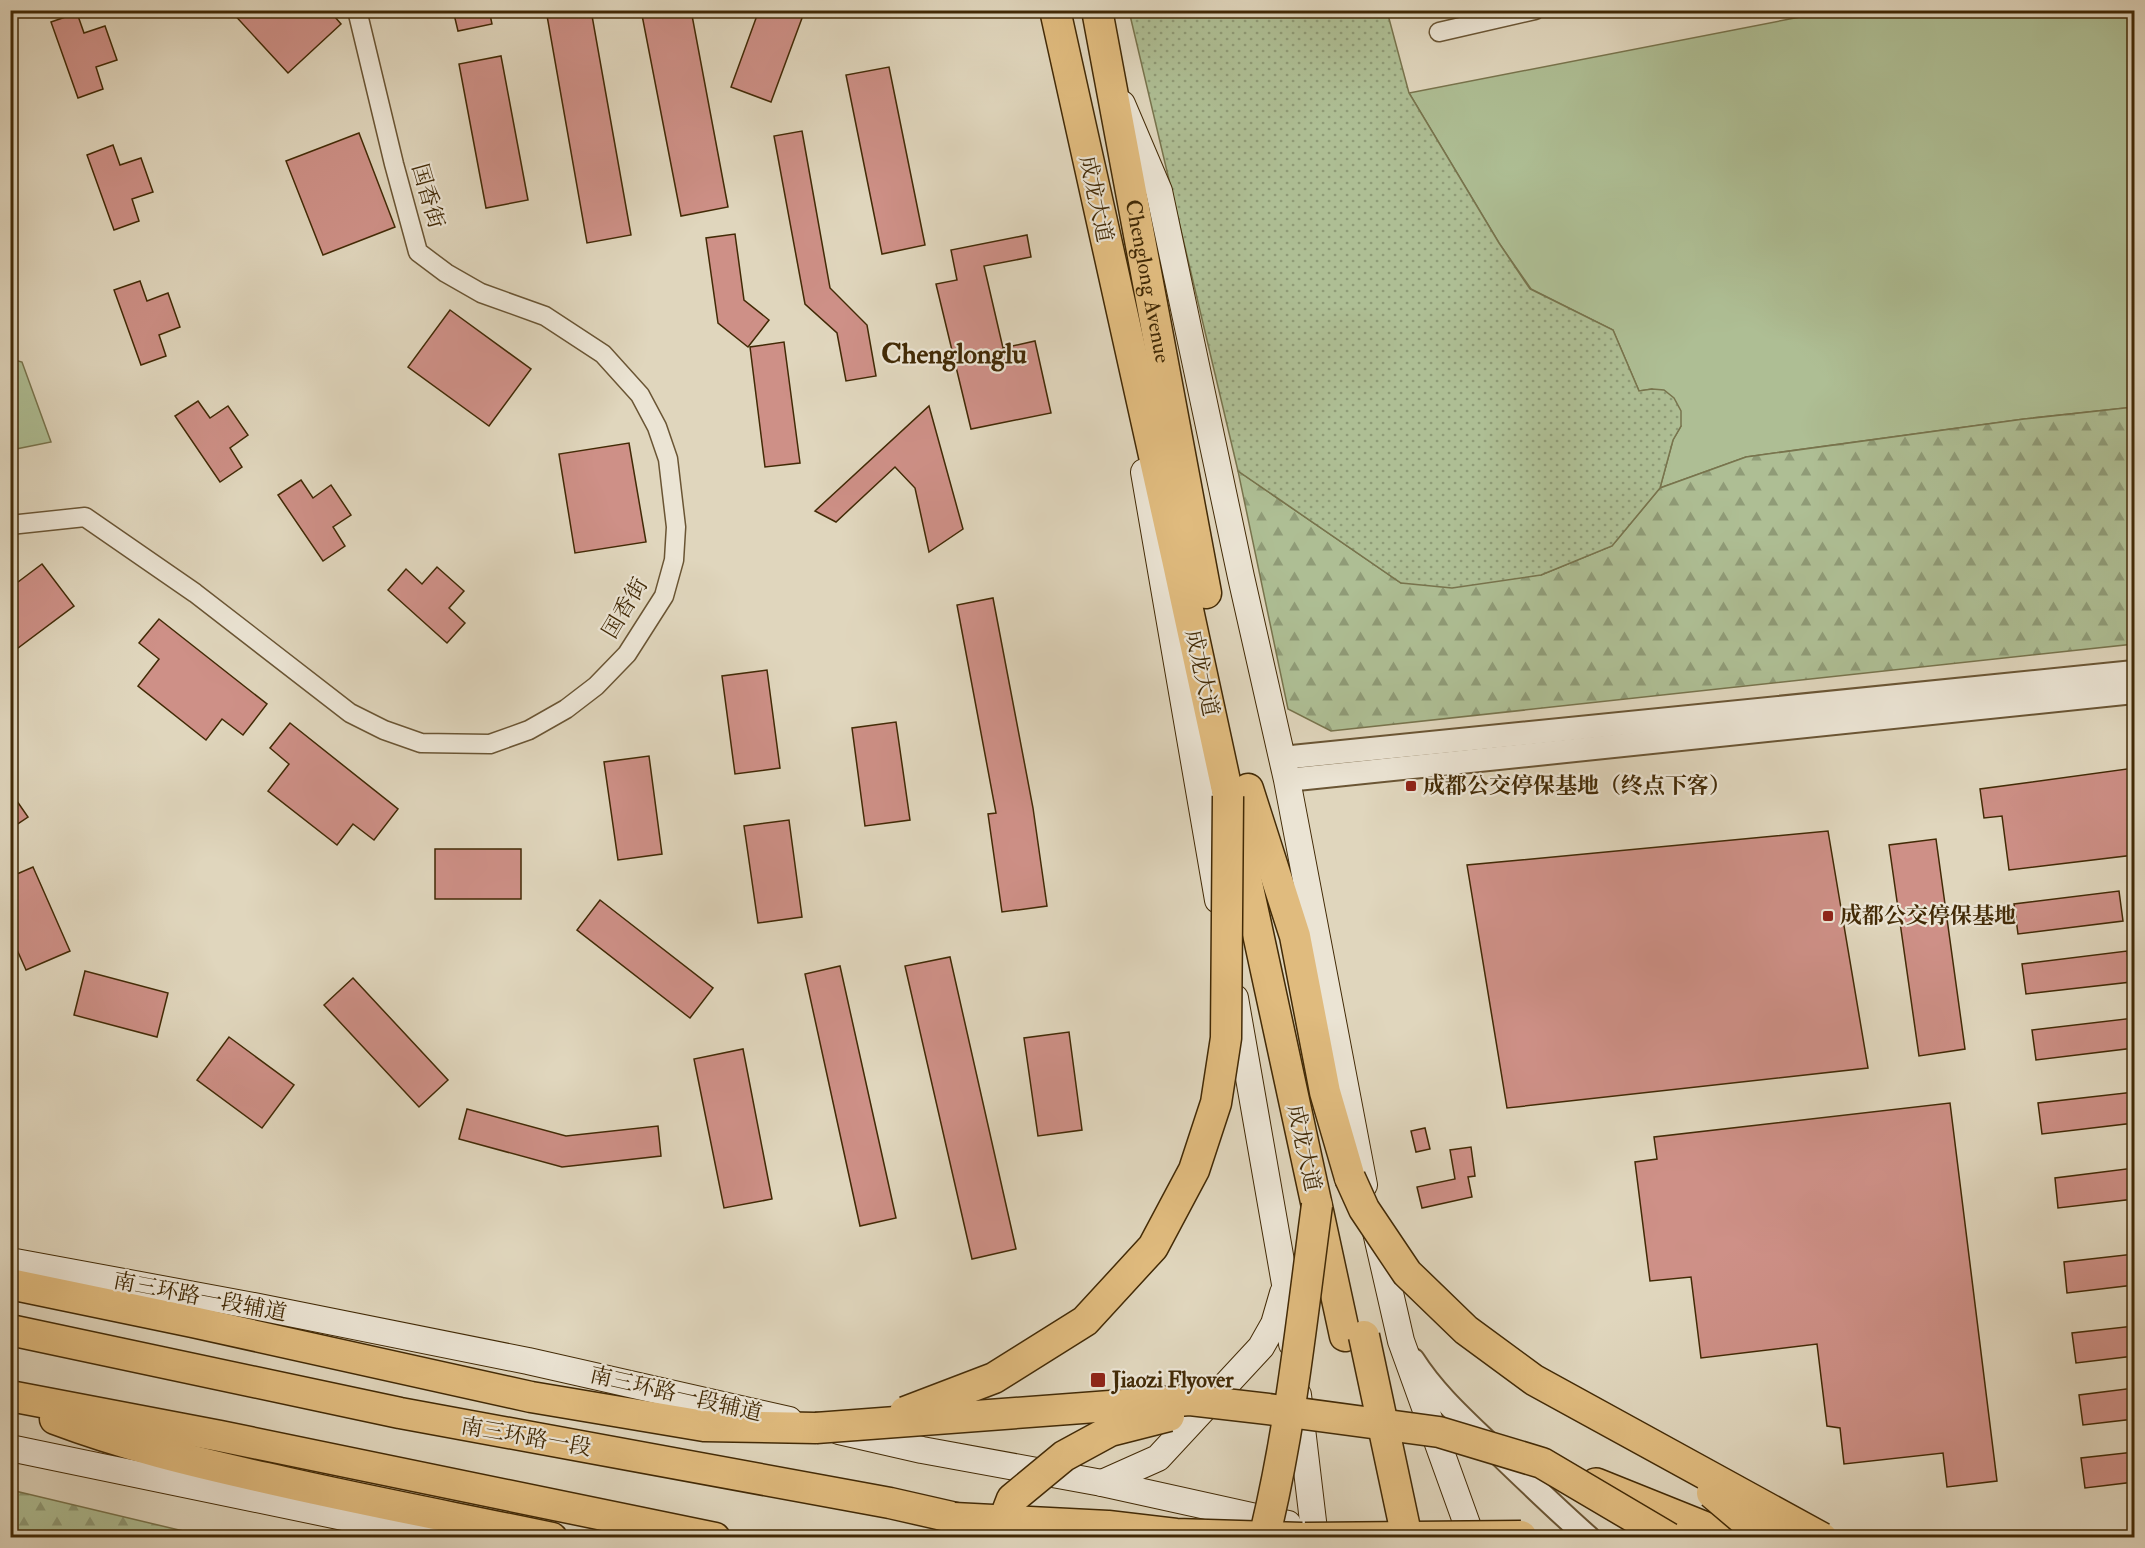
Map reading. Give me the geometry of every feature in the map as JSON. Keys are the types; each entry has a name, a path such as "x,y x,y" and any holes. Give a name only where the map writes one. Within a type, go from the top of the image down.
{"highway":[{"name":"成龙大道","path":"1055,10 1124,326 1187,556 1355,1336"},
{"name":"Chenglong Avenue","path":"1097,10 1111,79 1187,556"},
{"name":"成龙大道","path":"1238,793 1317,1205 1355,1336"},
{"path":"816,1428 909,1411 994,1378 1085,1321 1154,1247 1194,1170 1216,1103 1226,1038 1238,793"},
{"path":"1238,793 1296,936 1325,1092 1350,1178 1364,1209 1407,1274 1466,1330 1534,1380 1822,1538"},
{"path":"1264,1538 1274,1499 1292,1387 1317,1205"},
{"path":"10,1284 531,1396 704,1426 816,1428 1190,1400 1268,1408 1440,1432 1542,1463 1728,1538"},
{"name":"南三环路一段","path":"10,1330 476,1428 890,1503 1044,1538"},
{"path":"1355,1336 1388,1538"},
{"path":"1355,1336 1407,1538"},
{"path":"10,1396 220,1436 715,1538"},
{"path":"10,1402 93,1433 162,1454 329,1492 552,1538"},
{"path":"997,1538 1012,1499 1064,1456 1110,1431 1171,1415 1268,1408"},
{"path":"1659,1449 1764,1538"},
{"path":"1542,1463 1669,1538"},
{"path":"954,1518 1108,1526 1176,1534 1521,1536 1531,1538"}],"main road":[{"path":"1111,79 1159,191 1284,769 1364,1183 1401,1341 1472,1538"},
{"path":"1124,326 1143,468 1285,1284 1309,1536"},
{"name":"南三环路一段辅道","path":"10,1261 254,1306 528,1361 922,1450 1101,1483 1309,1536 1340,1538"},
{"path":"1101,1483 1158,1458 1261,1347 1274,1324 1285,1284"},
{"path":"10,1448 377,1524 430,1538"}],"street":[{"name":"国香街","path":"10,525 85,517 195,593 350,713 384,730 421,743 490,744 529,730 566,709 596,686 627,654 664,596 674,560 676,527 668,459 657,427 640,395 603,354 545,316 481,293 446,273 418,252 357,10"},
{"path":"1440,32 1535,10"},
{"path":"1284,769 2134,672"},
{"path":"1284,769 2134,692"},
{"path":"1401,1341 1424,1377 1445,1401 1589,1538"}],"green space":[{"path":"1129,11 1387,11 1409,93 1499,243 1530,289 1613,330 1639,391 1664,390 1674,398 1681,411 1681,426 1673,440 1660,488 1612,546 1541,575 1452,588 1401,583 1238,471"},
{"path":"1831,11 2134,11 2134,407 2024,419 1746,457 1660,488 1673,440 1681,426 1652,389 1639,391 1613,330 1531,289 1499,243 1409,93"},
{"path":"11,359 22,362 51,442 11,450"},
{"path":"2134,407 2134,644 1331,731 1288,709 1238,471 1401,583 1541,575 1612,546 1660,488 1746,457 2024,419"},
{"path":"11,1490 200,1535 208,1537 11,1537"}],"building":[{"path":"230,10 329,10 341,24 288,73"},
{"path":"453,10 489,10 492,24 458,31"},
{"path":"546,10 591,10 631,235 587,243"},
{"path":"641,10 691,10 728,207 681,216"},
{"path":"759,10 805,10 771,102 731,87"},
{"path":"77,13 84,33 105,26 117,60 96,67 103,89 78,98 51,22"},
{"path":"501,56 528,200 486,208 459,64"},
{"path":"889,67 925,245 882,254 846,75"},
{"path":"802,131 830,288 867,325 876,376 846,381 837,333 805,304 774,136"},
{"path":"359,133 395,227 323,255 286,161"},
{"path":"113,145 120,165 141,158 153,192 132,199 139,221 114,230 87,155"},
{"path":"735,234 744,300 769,320 748,347 718,323 706,238"},
{"path":"1027,235 1031,257 984,266 1003,348 1035,341 1051,413 971,429 936,284 957,280 951,250"},
{"path":"140,281 147,301 168,293 180,327 159,335 166,356 141,365 114,290"},
{"path":"450,310 531,369 489,426 408,367"},
{"path":"784,342 800,463 765,467 750,347"},
{"path":"198,401 210,418 228,406 248,435 230,448 242,467 220,482 175,416"},
{"path":"929,406 963,529 929,552 915,488 895,467 836,522 815,511"},
{"path":"629,443 646,542 575,553 559,454"},
{"path":"301,480 313,498 331,485 351,515 333,527 345,546 323,561 278,495"},
{"path":"42,564 74,606 10,654 10,588"},
{"path":"437,567 464,591 449,608 465,623 447,643 388,590 406,569 422,584"},
{"path":"993,598 1033,808 1047,906 1002,912 988,814 996,813 957,605"},
{"path":"159,619 267,704 243,735 222,719 206,740 138,686 159,659 139,643"},
{"path":"767,670 780,768 735,774 722,676"},
{"path":"896,722 910,820 865,826 852,728"},
{"path":"290,723 398,809 374,840 353,824 337,845 268,791 289,764 270,748"},
{"path":"649,756 662,854 618,860 604,762"},
{"path":"2134,768 2134,855 2009,870 2002,816 1984,818 1980,789"},
{"path":"10,791 28,817 10,829"},
{"path":"789,820 802,917 758,923 744,826"},
{"path":"1828,831 1868,1068 1507,1108 1467,865"},
{"path":"1936,839 1965,1049 1919,1056 1889,845"},
{"path":"435,849 521,849 521,899 435,899"},
{"path":"33,867 70,951 26,970 10,934 10,877"},
{"path":"2119,891 2123,921 2018,934 2014,904"},
{"path":"600,900 713,988 690,1018 577,930"},
{"path":"2127,951 2131,982 2026,994 2022,964"},
{"path":"950,957 1016,1249 972,1259 905,966"},
{"path":"840,966 896,1218 860,1226 805,974"},
{"path":"85,971 168,993 157,1037 74,1015"},
{"path":"353,978 448,1080 419,1107 324,1005"},
{"path":"2134,1018 2134,1048 2036,1060 2032,1030"},
{"path":"1069,1032 1082,1130 1038,1136 1024,1038"},
{"path":"229,1037 294,1085 262,1128 197,1080"},
{"path":"743,1049 772,1199 724,1208 694,1059"},
{"path":"2134,1092 2134,1123 2042,1134 2038,1103"},
{"path":"1950,1103 1997,1481 1947,1487 1943,1453 1844,1464 1840,1428 1827,1426 1817,1344 1701,1358 1691,1277 1650,1281 1635,1162 1657,1159 1654,1137"},
{"path":"467,1109 566,1136 658,1126 661,1156 562,1167 459,1139"},
{"path":"1425,1128 1430,1149 1416,1152 1411,1131"},
{"path":"1471,1147 1475,1176 1468,1177 1472,1197 1422,1208 1417,1187 1455,1179 1450,1150"},
{"path":"2134,1168 2134,1199 2058,1208 2055,1178"},
{"path":"2134,1254 2134,1285 2067,1293 2064,1262"},
{"path":"2134,1326 2134,1356 2076,1363 2072,1333"},
{"path":"2134,1388 2134,1419 2083,1425 2079,1395"},
{"path":"2134,1452 2134,1482 2085,1488 2081,1458"}],"place":[{"name":"成都公交停保基地（终点下客）","path":"1411,786"},
{"name":"成都公交停保基地","path":"1828,916"},
{"name":"Jiaozi Flyover","path":"1098,1380"}],"district":[{"name":"Chenglonglu","path":"954,354"}]}
